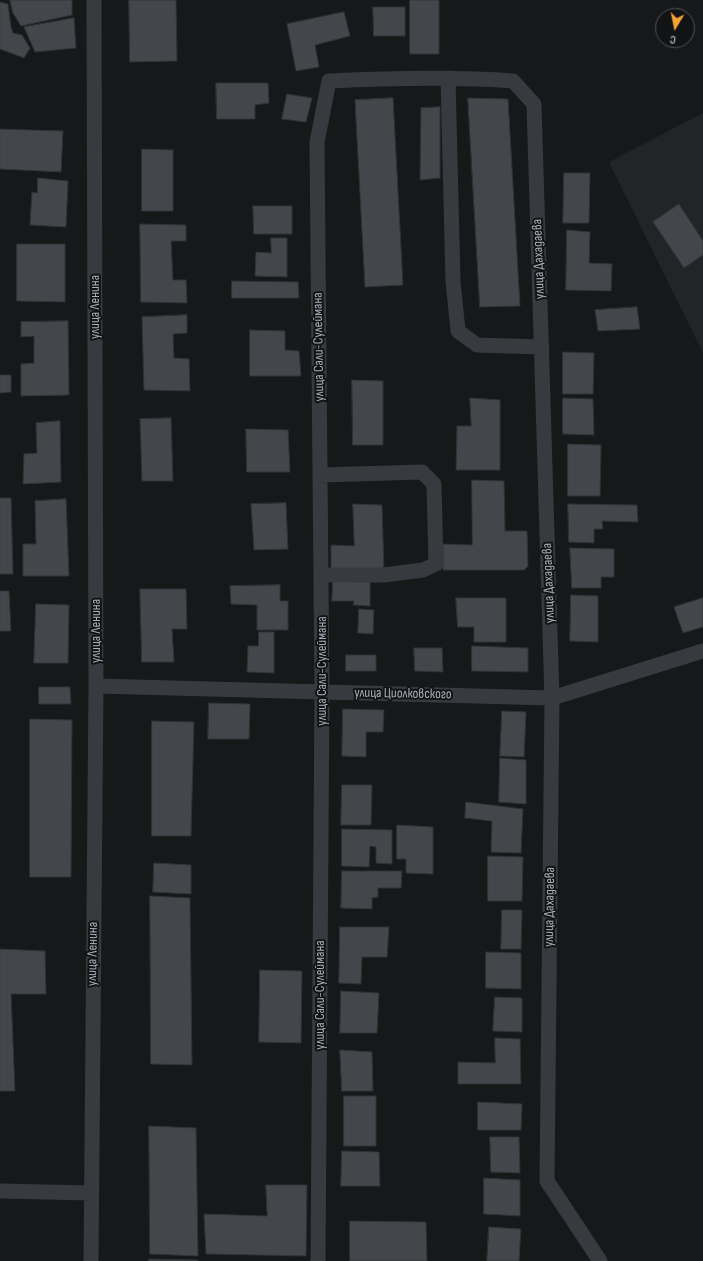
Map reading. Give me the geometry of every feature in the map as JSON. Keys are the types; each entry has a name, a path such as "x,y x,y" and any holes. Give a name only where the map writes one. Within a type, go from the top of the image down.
{"street":[{"name":"улица Ленина","path":"91,1261 96,686 94,0"},
{"name":"улица Дахадаева","path":"329,82 396,78 477,78 513,81 534,104 552,698 547,1181 600,1261"},
{"path":"448,78 453,281 458,331 477,345 542,347"},
{"name":"улица Сали-Сулеймана","path":"318,1261 322,692 317,142 329,82"},
{"path":"320,475 422,472 434,484 436,564 423,570 384,575 321,575"},
{"name":"улица Циолковского","path":"96,686 552,698 703,651"},
{"path":"0,1191 91,1193"}],"shaded area":[{"path":"703,113 703,353 609,162"}],"building":[{"path":"10,0 72,0 72,15 21,26 13,13"},
{"path":"129,0 176,0 177,61 130,62"},
{"path":"410,0 439,0 439,54 410,54"},
{"path":"0,2 8,4 13,33 22,35 30,48 24,58 0,49"},
{"path":"373,7 405,7 405,36 374,36"},
{"path":"344,12 350,36 315,45 319,67 296,71 287,24"},
{"path":"74,18 76,48 35,52 24,27"},
{"path":"216,83 268,83 269,103 255,105 255,119 217,119"},
{"path":"287,94 312,98 306,122 282,119"},
{"path":"393,98 403,285 365,287 355,100"},
{"path":"468,98 508,99 520,306 480,307"},
{"path":"440,107 440,178 420,180 421,108"},
{"path":"0,129 63,131 61,172 0,169"},
{"path":"142,149 173,150 173,211 142,211"},
{"path":"564,173 590,173 589,223 563,223"},
{"path":"38,178 68,181 66,227 30,225 32,192 37,193"},
{"path":"679,204 703,241 703,255 684,268 653,222"},
{"path":"253,206 292,206 292,234 254,234"},
{"path":"140,224 186,225 186,241 171,241 173,280 186,280 187,303 141,302"},
{"path":"567,230 590,232 589,263 612,264 611,291 566,290"},
{"path":"271,238 287,238 287,277 255,276 256,252 271,253"},
{"path":"17,244 65,244 65,302 17,301"},
{"path":"232,281 298,282 299,298 232,298"},
{"path":"637,307 640,329 598,331 595,310"},
{"path":"187,315 187,333 173,334 174,358 189,359 190,391 144,390 142,317"},
{"path":"68,321 69,395 21,396 21,364 34,363 34,336 21,337 21,322"},
{"path":"250,330 285,331 285,350 299,351 301,376 250,376"},
{"path":"563,352 594,353 593,394 563,394"},
{"path":"0,375 11,375 11,392 0,393"},
{"path":"352,380 383,381 383,445 353,445"},
{"path":"470,398 500,400 500,470 456,470 457,426 471,426"},
{"path":"563,398 593,399 594,435 563,434"},
{"path":"171,418 173,481 142,481 140,419"},
{"path":"60,421 61,482 23,484 24,454 37,453 36,423"},
{"path":"246,429 288,430 290,472 247,472"},
{"path":"568,444 601,445 600,496 568,496"},
{"path":"472,480 504,481 505,531 527,531 528,566 524,570 443,570 443,544 472,545"},
{"path":"0,498 11,498 13,574 0,574"},
{"path":"66,499 69,576 23,576 23,544 36,544 35,501"},
{"path":"286,503 288,549 254,550 251,504"},
{"path":"353,504 382,505 384,571 331,571 331,545 354,546"},
{"path":"568,504 637,505 638,522 602,521 603,529 594,529 594,543 569,542"},
{"path":"570,548 614,549 614,577 601,577 601,588 572,588"},
{"path":"333,581 370,582 370,606 353,605 354,601 332,601"},
{"path":"280,585 280,601 288,601 288,630 257,630 257,605 231,604 230,586"},
{"path":"140,589 186,589 187,629 172,629 174,662 142,662"},
{"path":"0,591 9,591 11,631 0,631"},
{"path":"571,595 598,596 598,642 570,641"},
{"path":"456,598 506,598 506,642 474,642 474,627 458,627"},
{"path":"703,598 703,627 683,633 674,607"},
{"path":"36,604 69,605 68,663 34,663"},
{"path":"359,609 374,610 373,634 358,633"},
{"path":"259,632 274,632 274,673 247,672 248,646 258,646"},
{"path":"472,646 528,648 528,672 472,671"},
{"path":"414,648 442,648 443,672 415,671"},
{"path":"346,655 376,655 376,671 346,671"},
{"path":"39,687 70,687 71,704 39,704"},
{"path":"209,703 250,704 249,739 208,739"},
{"path":"343,709 384,710 383,732 366,732 366,757 342,756"},
{"path":"502,711 526,712 524,757 500,756"},
{"path":"30,719 72,720 71,877 30,877"},
{"path":"152,721 194,722 191,836 152,836"},
{"path":"500,758 526,760 526,804 499,802"},
{"path":"342,785 372,785 371,825 341,825"},
{"path":"466,802 523,809 521,853 491,852 492,821 465,818"},
{"path":"397,825 433,827 433,874 406,873 406,859 397,859"},
{"path":"342,829 392,830 392,864 376,863 376,847 370,846 369,867 342,866"},
{"path":"488,856 523,857 522,901 488,901"},
{"path":"154,863 191,865 191,894 153,892"},
{"path":"342,871 402,871 401,888 378,888 378,897 372,898 372,909 341,908"},
{"path":"150,896 190,898 192,1065 151,1064"},
{"path":"502,910 522,910 521,949 501,949"},
{"path":"340,927 389,927 387,957 362,957 361,984 339,983"},
{"path":"0,949 45,951 46,994 11,994 15,1091 0,1091"},
{"path":"486,952 521,953 521,989 486,988"},
{"path":"260,970 302,971 301,1043 259,1042"},
{"path":"341,991 379,993 377,1033 340,1033"},
{"path":"495,997 522,998 522,1032 493,1031"},
{"path":"495,1038 520,1039 521,1084 458,1084 458,1062 495,1063"},
{"path":"340,1050 372,1052 373,1091 342,1091"},
{"path":"344,1096 376,1096 376,1146 344,1146"},
{"path":"478,1102 522,1104 521,1130 478,1130"},
{"path":"149,1126 196,1128 198,1256 150,1254"},
{"path":"490,1137 519,1137 520,1173 491,1172"},
{"path":"342,1151 379,1152 380,1186 341,1186"},
{"path":"484,1178 520,1180 520,1216 484,1214"},
{"path":"266,1185 307,1185 306,1256 206,1254 204,1214 267,1216"},
{"path":"350,1221 426,1222 427,1261 350,1261"},
{"path":"489,1227 521,1229 519,1261 487,1261"},
{"path":"149,1259 198,1260 198,1261 149,1261"}]}
